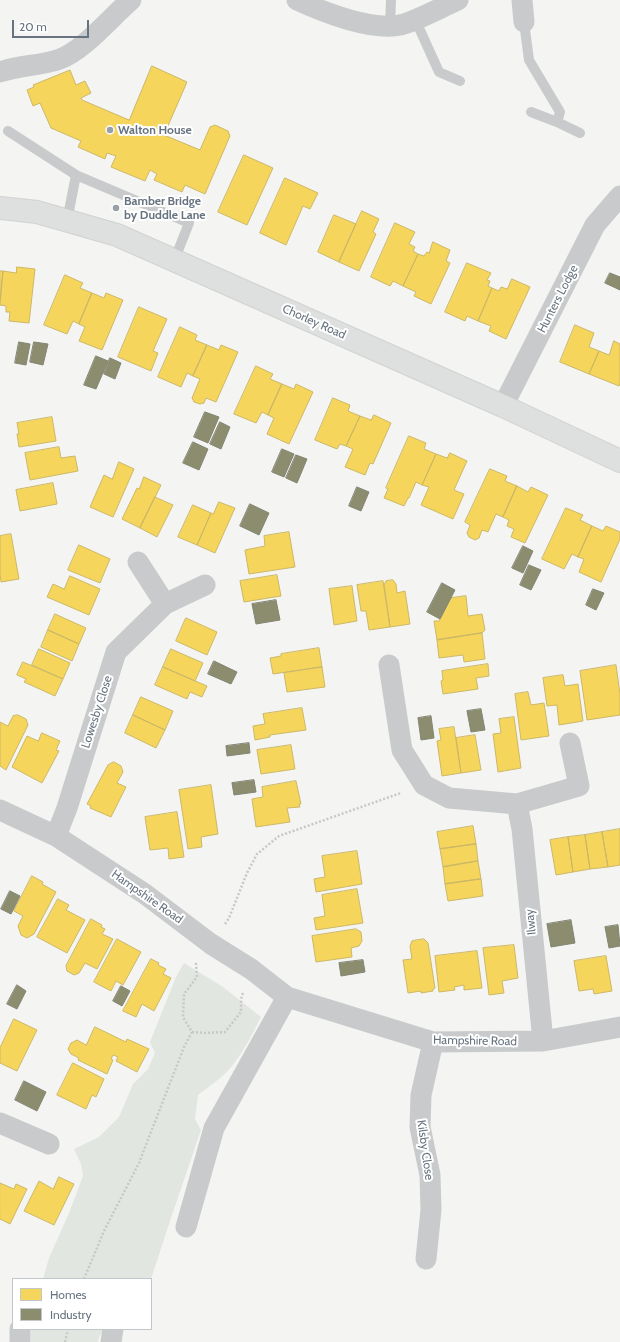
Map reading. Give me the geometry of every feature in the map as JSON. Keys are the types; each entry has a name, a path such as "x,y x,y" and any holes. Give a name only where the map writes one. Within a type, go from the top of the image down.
{"main road":[{"name":"Chorley Road","path":"0,208 37,212 117,235 503,406 620,461"}],"street":[{"path":"0,72 61,59 74,51 131,0"},
{"path":"297,0 326,13 378,26 403,24 458,0"},
{"path":"522,0 524,22"},
{"name":"Hunters Lodge","path":"503,406 595,225 620,196"},
{"path":"138,562 165,604"},
{"name":"Lowesby Close","path":"56,836 67,808 116,652 165,604 206,585"},
{"path":"389,665 402,750 424,785 449,798 517,804 579,786 570,743"},
{"name":"Ilway","path":"517,804 522,829 543,1041"},
{"name":"Hampshire Road","path":"2,816 56,836 145,894 211,944 251,969 287,997 433,1042 543,1041 620,1027"},
{"path":"186,1227 214,1128 287,997"},
{"name":"Kilsby Close","path":"426,1258 431,1210 430,1175 420,1127 421,1095 433,1042"},
{"path":"0,1123 49,1144"},
{"path":"20,1330 20,1342"},
{"path":"111,1342 114,1330"}],"lane":[{"path":"390,26 391,0"},
{"path":"415,19 439,72 460,81"},
{"path":"524,22 529,60 560,112 556,122"},
{"path":"531,112 580,133"},
{"path":"8,131 76,175 189,223 174,261"},
{"path":"67,221 76,175"}],"path":[{"path":"211,944 229,918 247,873 257,854 279,836 424,785"},
{"path":"192,1032 183,1017 184,994 196,977 196,964"},
{"path":"192,1032 225,1032 241,1012 241,999 251,969"},
{"path":"84,1278 104,1231 139,1162 184,1046 192,1032"},
{"path":"65,1342 68,1330"}],"shaded area":[{"path":"184,963 223,987 261,1017 232,1066 220,1078 198,1095 195,1119 201,1130 151,1278 43,1278 49,1258 69,1213 83,1176 81,1164 74,1149 99,1137 119,1117 133,1084 148,1069 155,1053 150,1042 176,977"},
{"path":"31,1330 103,1330 98,1342 31,1342"}],"building: Homes":[{"name":"Walton House","path":"152,66 187,82 164,135 200,150 210,127 215,125 228,131 230,136 205,194 185,185 182,192 154,180 157,174 150,170 145,181 111,167 116,156 107,153 105,159 78,147 81,141 51,128 40,103 33,106 27,90 34,87 33,85 70,70 76,85 85,81 91,93 81,98 82,100 129,120"},
{"path":"244,155 273,168 247,225 218,212"},
{"path":"285,178 318,193 310,209 303,206 286,245 260,233"},
{"path":"362,211 379,219 373,232 376,234 359,271 339,262"},
{"path":"334,215 356,224 339,262 318,252"},
{"path":"395,223 415,232 409,244 415,247 413,251 418,254 403,286 393,281 390,286 371,277"},
{"path":"433,242 450,250 446,261 450,263 431,304 414,296 416,292 403,286 418,254 424,256 427,252 429,253"},
{"path":"467,263 491,273 487,280 490,281 488,286 492,288 478,321 467,316 465,321 445,312"},
{"path":"17,267 35,269 29,323 9,321 10,312 6,312 6,306 0,305 3,271 16,273"},
{"path":"0,271 3,271 0,300"},
{"path":"65,275 83,283 80,288 92,293 79,324 73,321 67,334 44,325"},
{"path":"512,279 530,287 506,339 489,331 491,326 478,321 492,288 499,291 501,287 507,289"},
{"path":"92,293 104,298 106,293 123,300 102,350 79,341 85,327 79,324"},
{"path":"139,307 167,319 153,351 158,353 151,371 118,357"},
{"path":"575,325 594,333 589,347 599,351 589,374 560,362"},
{"path":"180,327 197,335 195,340 207,345 193,376 187,373 181,387 158,377"},
{"path":"614,341 620,344 619,386 589,374 599,351 609,355"},
{"path":"207,345 219,350 221,345 238,352 216,402 206,398 204,403 200,404 194,402 192,398 200,379 193,376"},
{"path":"256,366 273,374 270,379 282,384 268,415 262,412 256,423 234,414"},
{"path":"282,384 294,389 296,384 313,392 289,444 267,434 274,418 268,415"},
{"path":"333,398 350,405 348,411 360,416 346,446 340,444 337,449 315,440"},
{"path":"374,415 391,423 373,464 370,463 365,475 345,467 353,449 346,446 360,416 371,420"},
{"path":"52,417 56,441 19,447 17,423"},
{"path":"409,436 426,443 424,449 436,454 422,485 416,482 404,506 384,498 388,489 386,488"},
{"path":"59,447 61,458 75,456 78,471 30,480 25,453"},
{"path":"450,453 467,461 454,490 464,494 453,519 421,505 429,487 422,485 436,454 447,458"},
{"path":"119,462 134,469 113,517 90,507 104,475 112,479"},
{"path":"490,469 507,476 505,481 517,486 503,517 496,514 488,532 482,530 479,538 475,540 469,537 467,533 470,525 465,522"},
{"path":"144,477 161,485 140,528 122,519"},
{"path":"53,483 57,504 20,511 16,490"},
{"path":"517,486 528,492 531,487 548,495 525,543 511,537 514,529 507,526 509,520 503,517"},
{"path":"155,497 173,505 157,537 140,528"},
{"path":"219,502 235,508 215,553 197,545 211,513 213,514"},
{"path":"193,505 211,513 197,545 178,537"},
{"path":"566,508 583,515 580,520 592,526 578,557 572,554 564,569 542,559"},
{"path":"592,526 603,531 606,526 620,532 620,539 601,582 579,572 584,559 578,557"},
{"path":"289,532 295,567 249,574 245,550 265,546 264,536"},
{"path":"11,534 19,579 1,582 0,536"},
{"path":"79,545 110,559 100,583 68,570"},
{"path":"277,575 281,596 244,602 240,581"},
{"path":"70,576 100,589 89,615 47,597 53,584 64,589"},
{"path":"393,580 396,584 397,593 405,591 410,624 390,627 384,585 386,581"},
{"path":"383,581 390,627 369,630 366,611 361,611 357,585"},
{"path":"352,586 357,621 334,625 329,589"},
{"path":"466,596 468,616 482,614 485,630 482,633 437,640 434,621 439,621 451,598"},
{"path":"55,614 86,628 79,644 48,630"},
{"path":"186,618 217,632 207,655 176,641"},
{"path":"48,630 79,644 72,661 41,647"},
{"path":"482,633 485,659 464,662 463,655 439,658 437,640"},
{"path":"319,648 322,667 273,674 270,658 281,656 281,654"},
{"path":"39,649 70,663 63,679 32,665"},
{"path":"171,649 203,663 195,681 163,667"},
{"path":"23,662 63,679 55,696 24,682 26,679 17,675"},
{"path":"488,664 489,676 476,678 478,689 443,694 441,681 443,680 442,671"},
{"path":"616,665 620,694 620,715 587,720 580,671"},
{"path":"163,667 207,686 202,697 190,692 187,699 155,685"},
{"path":"322,667 325,687 287,692 284,673"},
{"path":"563,675 565,686 578,684 583,721 559,725 557,705 547,706 543,678"},
{"path":"528,692 531,705 544,703 549,736 521,740 515,694"},
{"path":"141,697 173,711 165,730 133,715"},
{"path":"302,708 306,730 270,735 270,737 255,740 253,726 265,724 263,714"},
{"path":"18,715 26,719 28,725 6,770 0,766 0,722 8,726 13,716"},
{"path":"133,715 165,730 156,748 125,733"},
{"path":"514,717 521,768 498,772 493,734 501,733 499,719"},
{"path":"454,727 461,773 442,776 437,741 441,740 439,729"},
{"path":"42,733 60,741 56,750 59,751 42,783 12,767 27,736 38,741"},
{"path":"475,735 481,770 461,773 456,738"},
{"path":"291,745 295,769 261,774 257,750"},
{"path":"114,762 121,766 123,772 117,783 126,787 111,817 90,808 91,806 87,804 108,765"},
{"path":"296,781 301,804 299,804 300,807 287,808 290,822 256,827 252,799 263,797 262,787"},
{"path":"211,785 218,834 201,837 202,847 188,849 179,790"},
{"path":"177,812 184,857 169,859 168,848 150,850 145,817"},
{"path":"473,826 476,844 440,849 437,832"},
{"path":"620,829 620,865 608,867 602,832"},
{"path":"602,832 608,867 590,869 585,835"},
{"path":"585,835 590,869 573,872 568,837"},
{"path":"568,837 573,872 556,875 550,840"},
{"path":"476,844 478,861 443,867 440,849"},
{"path":"357,851 362,884 316,892 314,879 325,877 322,856"},
{"path":"478,861 481,879 445,884 443,867"},
{"path":"32,876 56,892 34,934 27,938 21,935 18,926 23,916 14,911"},
{"path":"481,879 483,896 448,901 445,884"},
{"path":"357,889 363,923 316,930 314,918 325,916 322,895"},
{"path":"58,899 69,905 66,910 85,920 67,953 37,937"},
{"path":"91,919 102,925 101,927 105,929 102,934 113,939 97,969 85,963 79,973 74,975 67,971 66,966"},
{"path":"356,929 361,932 362,941 359,946 351,948 352,957 316,962 312,936"},
{"path":"117,939 141,952 123,985 116,981 111,991 94,982"},
{"path":"424,939 428,943 435,988 433,991 408,993 403,960 412,959 410,946 412,941"},
{"path":"514,945 518,978 502,981 504,993 489,995 483,948"},
{"path":"477,951 482,988 464,990 464,985 454,987 455,990 439,992 435,956"},
{"path":"606,956 612,991 594,994 593,989 579,991 574,961"},
{"path":"151,959 166,969 163,974 171,978 154,1011 142,1004 136,1017 123,1011"},
{"path":"14,1019 37,1030 17,1071 0,1063 0,1048"},
{"path":"95,1027 126,1042 127,1039 149,1049 137,1072 116,1061 118,1057 113,1055 111,1059 113,1060 107,1074 78,1060 79,1058 71,1054 68,1049 71,1043 77,1040 86,1045"},
{"path":"73,1063 104,1079 96,1097 92,1095 86,1109 57,1095"},
{"path":"59,1177 74,1184 54,1225 24,1211 39,1181 53,1189"},
{"path":"0,1183 14,1189 16,1184 27,1189 10,1224 0,1219"}],"building: Industry":[{"path":"610,273 620,277 620,290 605,283"},
{"path":"19,342 30,344 26,365 15,363"},
{"path":"34,342 48,344 43,365 30,362"},
{"path":"96,356 108,361 96,389 84,385"},
{"path":"110,358 121,363 115,379 104,374"},
{"path":"205,412 219,417 208,443 194,437"},
{"path":"220,422 230,427 221,449 210,444"},
{"path":"193,442 208,449 199,470 183,463"},
{"path":"282,449 294,454 284,477 272,472"},
{"path":"296,455 307,459 297,483 286,478"},
{"path":"357,487 369,492 361,511 349,506"},
{"path":"250,504 269,513 259,535 240,526"},
{"path":"523,546 533,551 523,573 512,568"},
{"path":"529,565 541,570 531,590 520,585"},
{"path":"442,583 455,590 440,619 427,612"},
{"path":"593,589 604,593 596,610 586,605"},
{"path":"276,600 280,620 256,624 252,604"},
{"path":"214,661 237,672 231,684 208,674"},
{"path":"481,709 485,730 471,732 467,711"},
{"path":"431,716 434,738 421,740 418,718"},
{"path":"249,743 250,753 227,756 226,746"},
{"path":"254,780 256,792 234,795 232,783"},
{"path":"10,891 20,896 11,914 1,909"},
{"path":"571,920 575,943 551,947 547,924"},
{"path":"618,925 620,946 609,948 605,927"},
{"path":"363,960 365,972 341,976 339,963"},
{"path":"17,985 26,991 17,1009 7,1004"},
{"path":"121,986 130,991 122,1006 113,1001"},
{"path":"24,1081 46,1092 37,1111 15,1100"}],"place":[{"name":"Walton House","path":"110,130"},
{"name":"Bamber Bridge by Duddle Lane","path":"116,208"}]}
